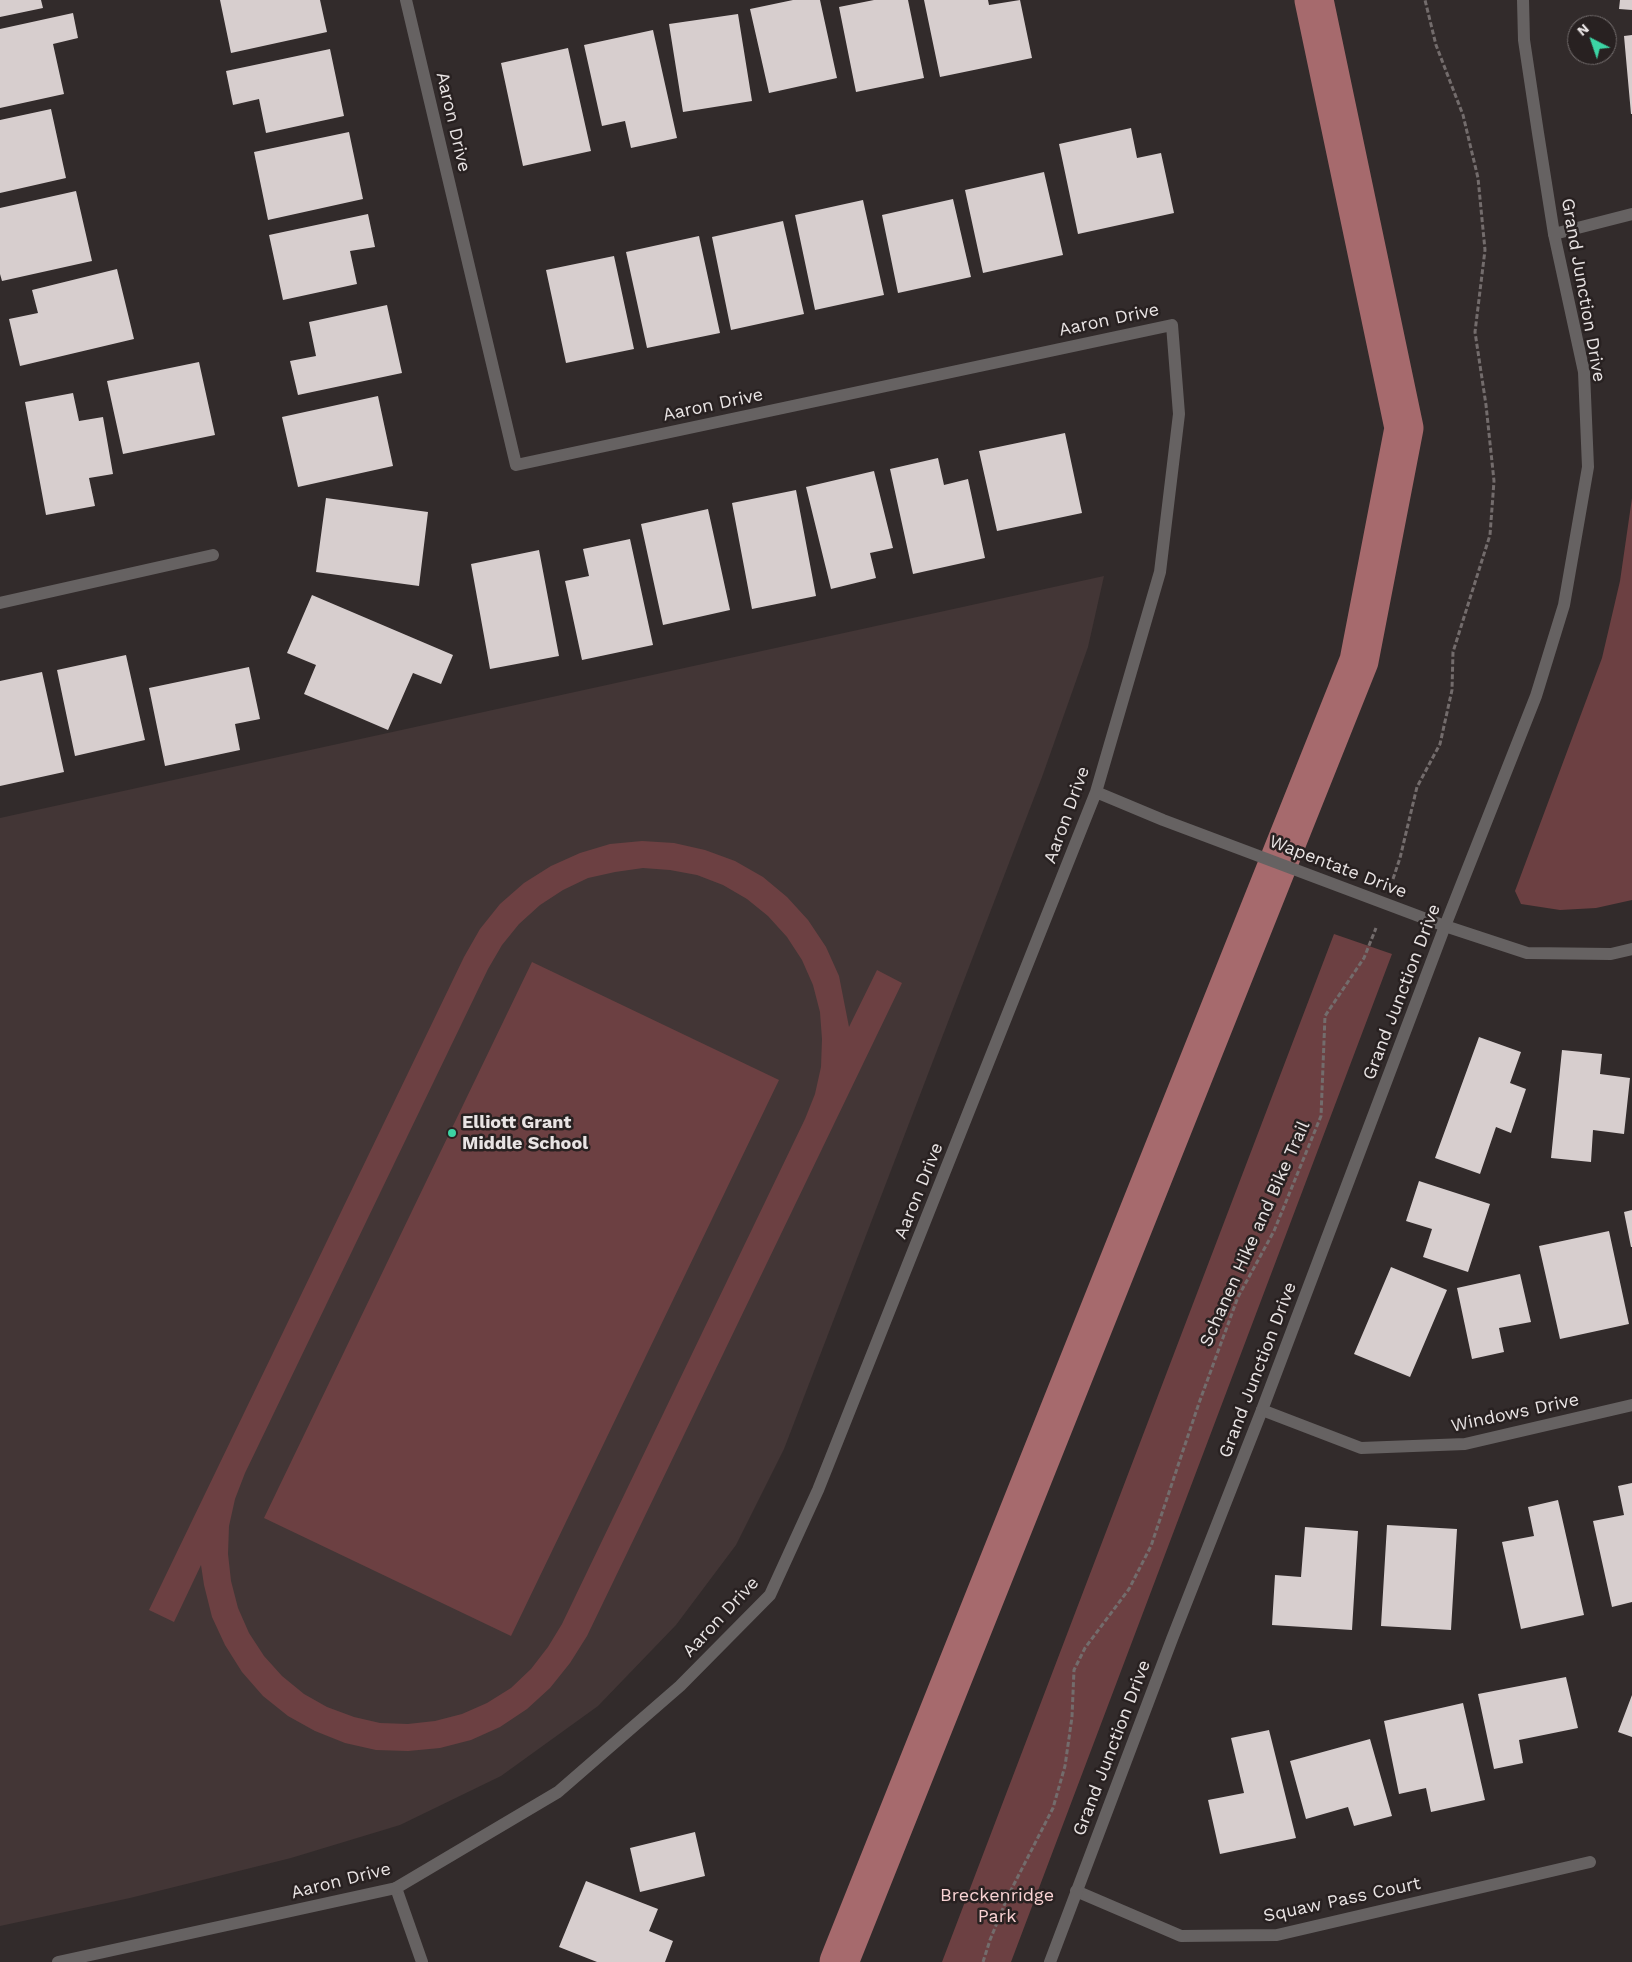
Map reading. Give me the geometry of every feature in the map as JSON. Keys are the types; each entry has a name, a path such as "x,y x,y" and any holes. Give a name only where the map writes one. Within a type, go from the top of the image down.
{"street":[{"name":"Grand Junction Drive","path":"1050,1962 1168,1648 1262,1410 1445,926 1536,696 1564,605 1588,467 1584,372 1554,234 1524,40 1523,0"},
{"name":"Aaron Drive","path":"58,1962 396,1888 558,1792 680,1686 770,1595 818,1490 1096,792 1160,572 1179,414 1172,325 516,465 410,1"},
{"path":"1554,234 1632,214"},
{"path":"0,603 213,555"},
{"name":"Wapentate Drive","path":"1096,792 1163,820 1351,891 1527,954 1611,954 1632,949"},
{"name":"Windows Drive","path":"1262,1410 1361,1448 1465,1444 1632,1405"},
{"name":"Squaw Pass Court","path":"1076,1891 1182,1936 1277,1935 1590,1862"},
{"path":"396,1888 422,1962"}],"path":[{"name":"Schanen Hike and Bike Trail","path":"983,1962 1008,1896 1053,1808 1065,1766 1072,1717 1074,1670 1085,1648 1129,1589 1151,1546 1199,1403 1238,1297 1274,1231 1321,1116 1326,1016 1364,958 1400,858 1417,787 1440,744 1452,690 1453,652 1490,535 1494,481 1486,404 1475,332 1485,250 1478,178 1464,115 1436,45 1425,0"}],"shaded area":[{"name":"Elliott Grant Middle School","path":"1104,576 1088,647 1042,777 784,1449 736,1545 676,1625 598,1706 501,1776 400,1825 291,1858 130,1898 0,1926 0,818"}],"green space":[{"path":"1632,498 1632,900 1596,908 1560,910 1521,904 1515,891 1602,658 1620,581"},
{"path":"642,841 674,843 705,850 735,861 763,877 787,897 808,920 826,947 839,976 849,1027 877,970 902,983 587,1636 570,1663 550,1688 527,1709 500,1727 471,1740 440,1748 408,1751 376,1750 345,1743 315,1731 288,1716 263,1696 242,1672 225,1645 212,1617 201,1565 174,1622 149,1610 464,957 480,929 500,904 524,883 551,866 580,853 610,844","holes":["643,868 697,875 723,885 747,899 768,916 787,937 802,960 813,985 820,1012 822,1039 821,1067 815,1094 805,1119 562,1624 548,1647 531,1669 511,1688 487,1703 462,1714 435,1721 408,1724 380,1723 354,1717 327,1707 304,1694 282,1676 264,1656 249,1633 238,1608 231,1581 228,1554 229,1526 235,1499 245,1473 488,969 502,945 519,924 540,905 563,890 588,878"]},
{"name":"Breckenridge Park","path":"1334,934 1392,954 1011,1962 942,1962"},
{"path":"532,962 779,1080 511,1636 264,1518"}],"building":[{"path":"0,0 41,0 43,8 0,17"},
{"path":"220,0 320,0 327,32 231,53"},
{"path":"793,0 820,0 837,78 769,93 750,9"},
{"path":"874,0 908,0 924,78 856,92 839,7"},
{"path":"924,0 988,0 989,5 1020,0 1032,58 940,77"},
{"path":"1620,0 1632,0 1632,10 1619,9"},
{"path":"73,13 78,38 53,44 64,94 0,108 0,29"},
{"path":"738,14 752,101 683,112 669,24"},
{"path":"653,30 677,138 631,148 625,121 602,126 584,45"},
{"path":"1632,35 1632,114 1631,114 1624,36"},
{"path":"568,48 591,151 523,166 501,63"},
{"path":"330,49 344,116 266,133 259,99 233,105 226,71"},
{"path":"51,109 66,178 0,193 0,120"},
{"path":"1131,128 1137,158 1161,153 1174,213 1078,234 1059,144"},
{"path":"349,132 363,199 268,220 254,152"},
{"path":"1044,172 1063,255 983,273 965,190"},
{"path":"76,191 92,261 2,281 0,274 0,208"},
{"path":"953,199 971,277 898,293 882,215"},
{"path":"863,200 884,295 815,310 795,215"},
{"path":"368,214 375,247 350,251 357,284 283,300 269,235"},
{"path":"783,221 804,314 731,330 712,237"},
{"path":"699,236 720,333 647,348 626,252"},
{"path":"614,256 634,349 566,363 546,270"},
{"path":"117,269 134,339 20,366 9,319 38,313 32,290"},
{"path":"387,305 402,373 298,395 290,361 316,356 309,322"},
{"path":"199,362 215,435 123,454 107,381"},
{"path":"73,393 79,421 103,417 113,474 89,478 95,506 46,515 25,402"},
{"path":"378,396 393,466 298,487 282,417"},
{"path":"1065,433 1082,513 997,531 979,451"},
{"path":"938,458 944,485 968,479 985,558 913,574 890,469"},
{"path":"874,471 893,548 870,553 876,578 831,589 806,487"},
{"path":"796,490 816,596 752,609 732,503"},
{"path":"326,498 428,512 419,586 316,572"},
{"path":"708,509 730,610 663,625 641,524"},
{"path":"630,539 653,645 582,660 565,581 589,576 583,549"},
{"path":"539,550 559,656 490,669 471,564"},
{"path":"312,595 453,655 441,684 413,673 388,730 304,694 316,665 287,653"},
{"path":"126,655 145,740 75,756 57,670"},
{"path":"249,667 260,719 235,724 240,750 165,766 149,688"},
{"path":"42,672 64,772 0,786 0,681"},
{"path":"1479,1037 1521,1052 1510,1083 1526,1089 1511,1133 1496,1127 1480,1174 1435,1158"},
{"path":"1562,1050 1602,1054 1600,1074 1630,1078 1624,1134 1593,1130 1591,1162 1551,1158"},
{"path":"1419,1181 1490,1204 1468,1272 1423,1257 1432,1229 1406,1221"},
{"path":"1632,1210 1632,1247 1631,1247 1624,1212"},
{"path":"1609,1231 1629,1324 1560,1339 1539,1246"},
{"path":"1391,1267 1447,1290 1410,1377 1354,1354"},
{"path":"1520,1274 1531,1322 1499,1328 1504,1352 1472,1359 1457,1288"},
{"path":"1632,1483 1632,1602 1612,1607 1593,1521 1624,1515 1618,1486"},
{"path":"1558,1500 1584,1615 1521,1629 1502,1542 1534,1536 1528,1507"},
{"path":"1387,1525 1457,1529 1451,1630 1381,1626"},
{"path":"1305,1527 1358,1531 1352,1630 1272,1625 1275,1575 1301,1577"},
{"path":"1566,1677 1578,1728 1519,1740 1523,1763 1494,1769 1478,1694"},
{"path":"1632,1695 1632,1737 1618,1732"},
{"path":"1463,1703 1485,1800 1431,1812 1426,1788 1399,1794 1384,1721"},
{"path":"1269,1730 1296,1838 1220,1854 1208,1800 1244,1793 1231,1738"},
{"path":"1370,1739 1392,1816 1354,1826 1348,1807 1306,1819 1290,1761"},
{"path":"695,1832 705,1876 640,1892 630,1848"},
{"path":"586,1881 658,1909 649,1931 673,1941 665,1962 597,1962 559,1947"}],"waterway":[{"path":"839,1962 1359,661 1404,428 1314,0"}],"place":[{"name":"Elliott Grant Middle School","path":"452,1133"}]}
